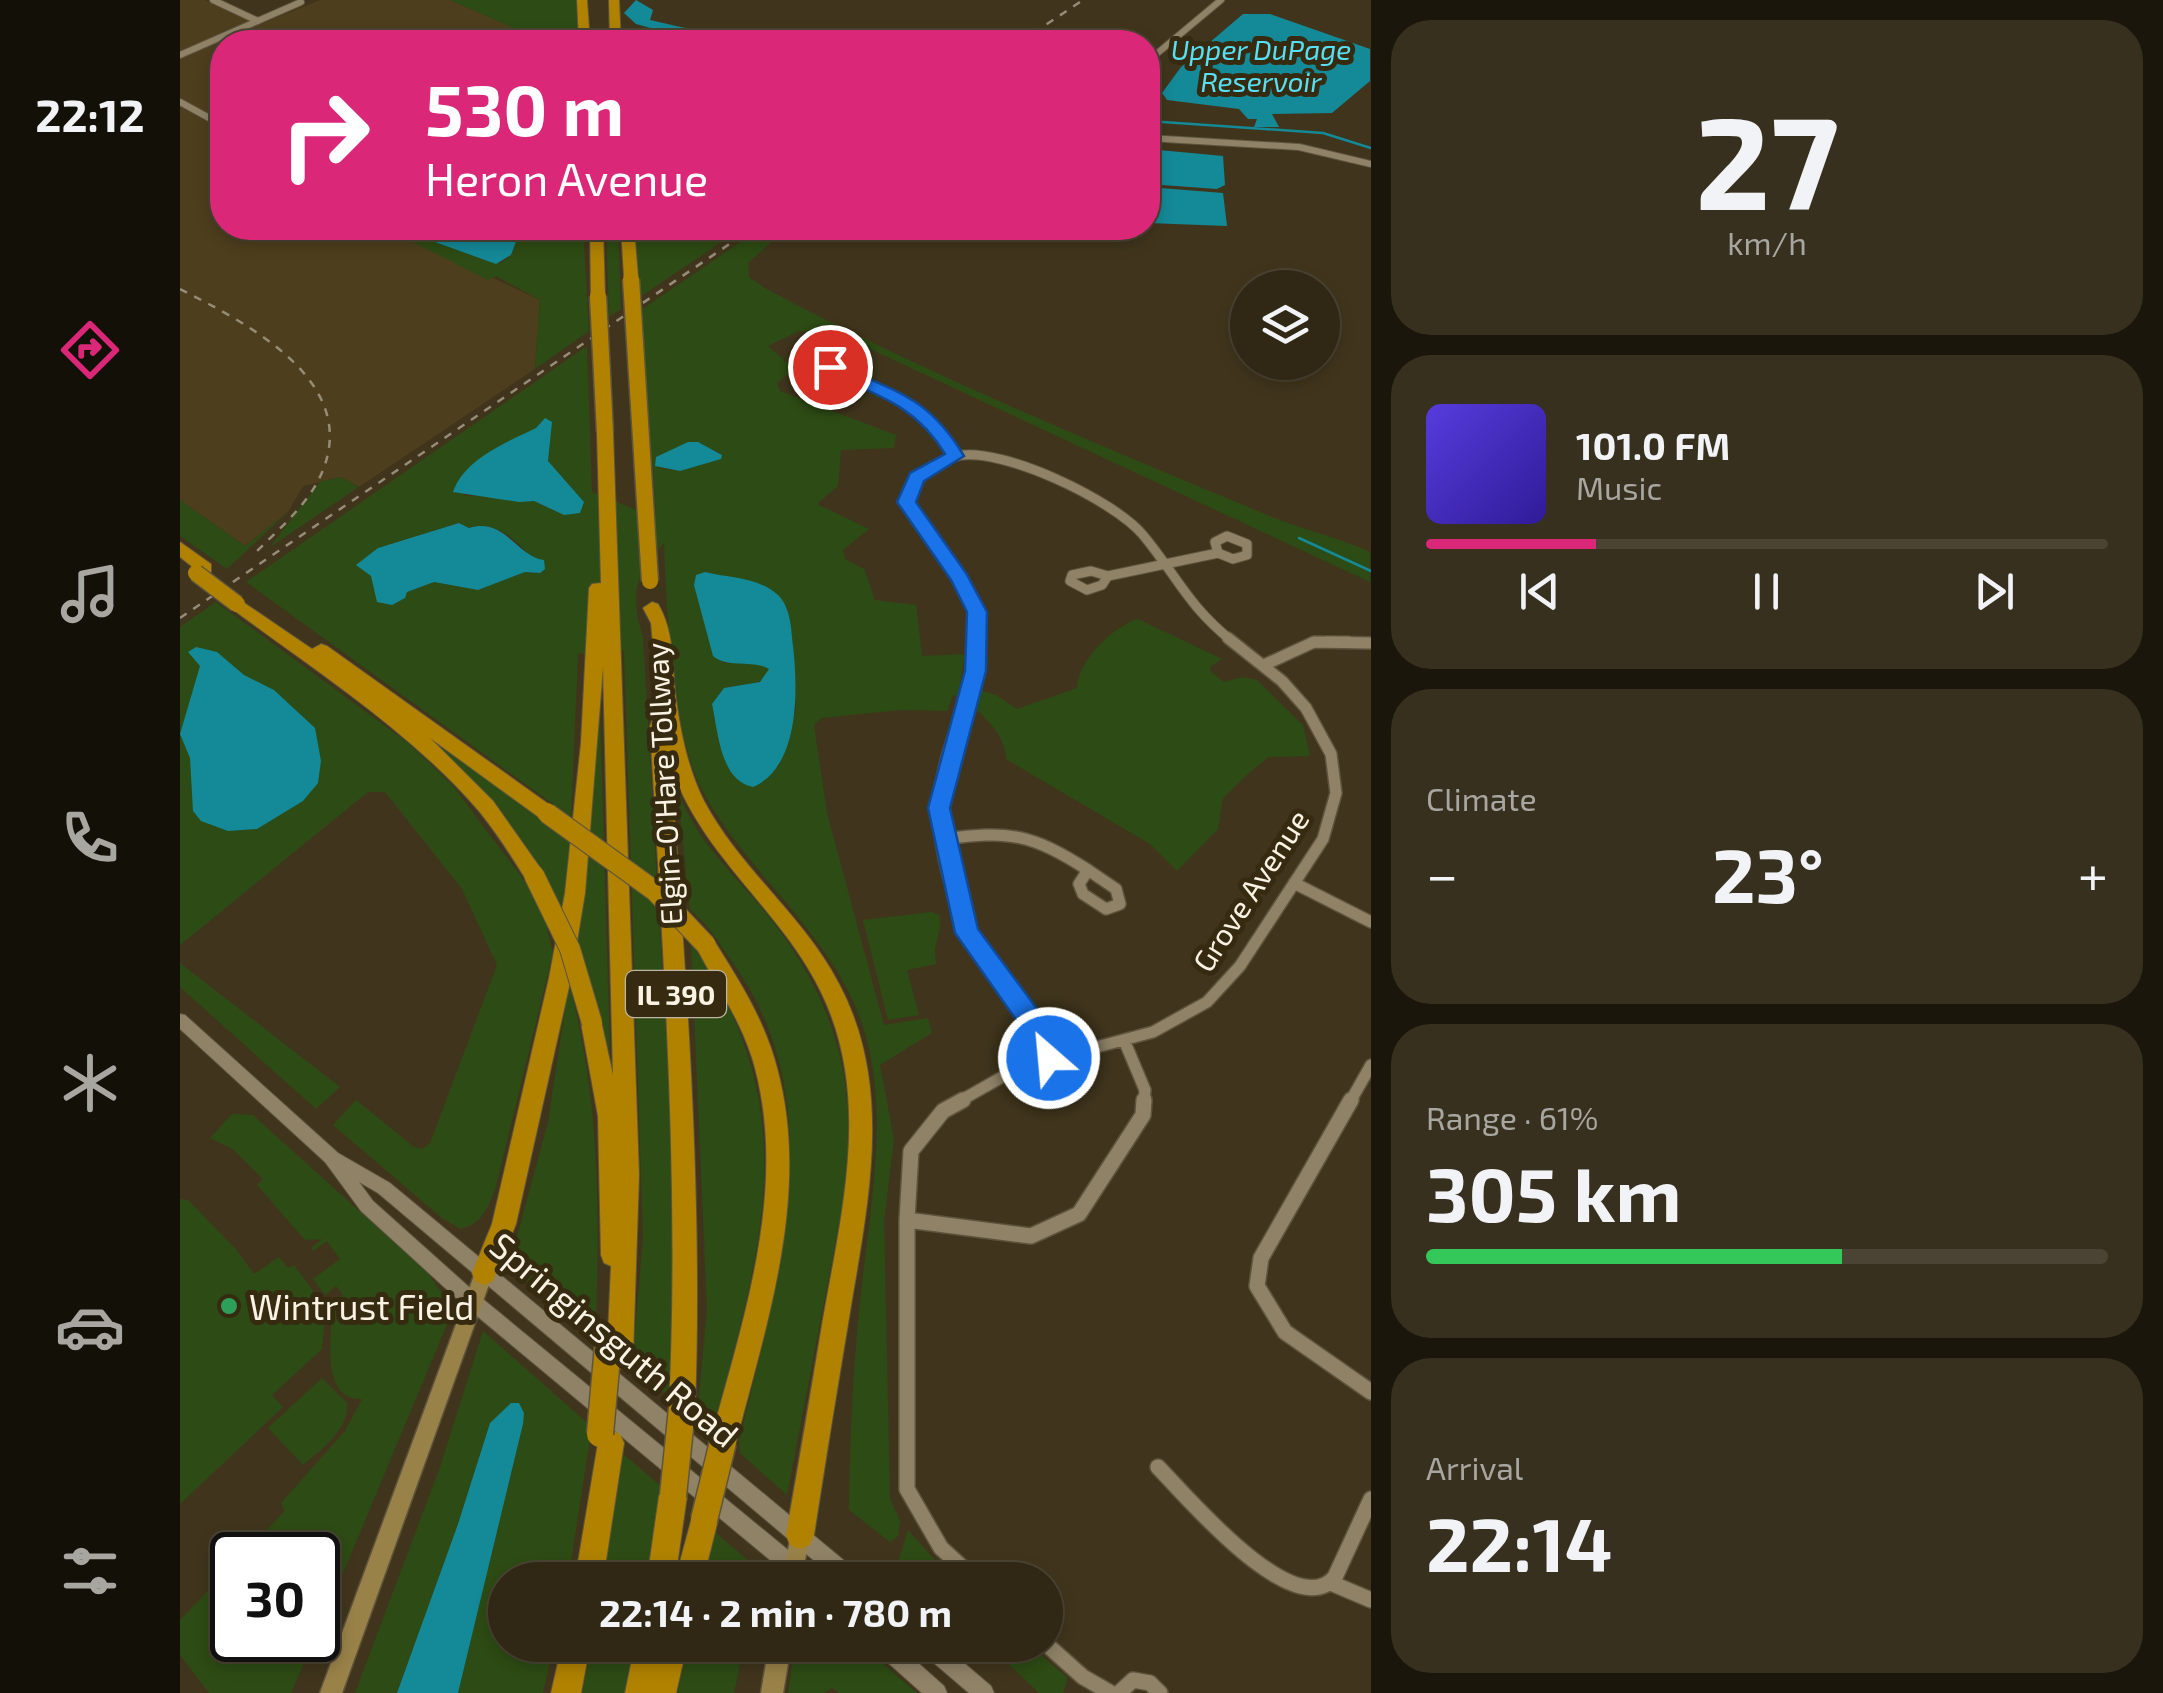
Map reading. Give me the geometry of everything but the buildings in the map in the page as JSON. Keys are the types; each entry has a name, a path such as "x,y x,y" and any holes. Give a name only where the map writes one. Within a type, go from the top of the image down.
{"highway":[{"path":"585,0 587,30"},
{"path":"614,0 615,30"},
{"path":"484,1273 504,1224 560,978 603,652 600,446 605,432 596,240"},
{"name":"Elgin-O'Hare Tollway","path":"629,240 688,1186 682,1408 663,1562"},
{"path":"180,548 201,570 458,776 487,807 534,875 570,949 605,1083 614,1213 614,1351"},
{"path":"180,562 201,570"},
{"path":"242,601 547,812 655,892 706,945 738,992 762,1046 776,1100 780,1170 764,1278 694,1562"},
{"path":"652,608 660,623 675,752 694,800 724,848 813,957 836,1000 857,1061 863,1144 859,1180 800,1536"},
{"name":"Elgin-O'Hare Tollway","path":"591,1562 598,1527 628,1175 603,652"},
{"path":"566,1693 572,1662"},
{"path":"640,1693 646,1662"},
{"path":"662,1693 669,1662"}],"main road":[{"path":"331,1693 484,1273"},
{"path":"799,1562 800,1536"},
{"path":"772,1693 777,1662"}],"street":[{"path":"213,0 258,21"},
{"path":"1160,51 1221,0"},
{"path":"237,30 301,2"},
{"path":"180,55 210,42"},
{"path":"180,102 210,118"},
{"path":"1160,139 1299,147 1370,164"},
{"path":"850,377 917,408 956,456 916,477 906,502 959,578 977,612 976,671 939,808 967,933 1026,1014 1049,1058"},
{"name":"Grove Avenue","path":"956,456 996,455 1044,474 1109,509 1141,532 1199,615 1264,666 1306,708 1323,732 1334,766 1336,793 1329,824 1218,992 1173,1023 1018,1068 943,1112 910,1151 906,1220 906,1489 940,1548 956,1562"},
{"path":"1108,576 1218,553"},
{"path":"1264,666 1290,648 1332,638 1370,642"},
{"path":"944,839 999,832 1035,841 1088,870"},
{"path":"1294,882 1370,922"},
{"name":"Springinsguth Road","path":"180,1020 331,1157 368,1206 472,1302 781,1562"},
{"path":"906,1220 1031,1236 1079,1214 1144,1115 1146,1090 1124,1040"},
{"path":"1370,1065 1260,1258 1258,1286 1285,1332 1370,1392"},
{"name":"Springinsguth Road","path":"331,1157 384,1188 831,1562"},
{"path":"1158,1467 1232,1543 1299,1589 1316,1591 1331,1583 1370,1499"},
{"path":"1331,1583 1370,1600"},
{"path":"1063,1659 1083,1677 1115,1693 1134,1680 1150,1683 1160,1693"},
{"path":"902,1662 937,1693"},
{"path":"948,1662 984,1693"}],"shaded area":[{"path":"180,0 205,0 259,25 320,0 450,0 520,30 210,30 210,240 412,240 540,300 535,369 359,487 341,477 303,486 288,512 245,546 180,500"}],"green space":[{"path":"450,0 576,0 577,30 519,30"},
{"path":"410,240 431,240 501,263 511,255 517,240 584,240 589,331 535,369 540,300 496,276 488,280"},
{"path":"606,240 618,240 621,309 609,317"},
{"path":"636,240 724,240 640,297"},
{"path":"743,240 774,240 748,263 749,277 763,287 1014,408 1270,516 1370,552 1370,582 838,334 799,331 768,346 794,369 777,383 780,391 896,435 894,448 841,450 838,486 817,504 869,529 843,550 845,559 864,569 875,600 916,605 922,656 965,654 960,684 996,695 1017,709 1077,688 1083,667 1098,646 1138,619 1222,659 1210,671 1224,682 1243,677 1257,680 1303,725 1310,756 1269,757 1251,771 1223,798 1218,829 1177,871 1150,844 1006,759 1001,739 988,721 953,695 947,711 901,710 822,718 814,725 827,813 884,1025 928,1018 932,1033 880,1065 894,1139 884,1221 890,1498 900,1521 898,1536 890,1542 849,1510 855,1362 877,1133 871,1061 850,994 832,963 720,820 692,766 673,670 664,543 646,566 636,597 643,637 675,1192 671,1399 632,1366 643,1238 624,651 578,654 571,817 246,582 587,346 592,492 656,518 641,310","holes":["545,419 548,461 584,502 564,515 534,501 463,495","693,443 719,452 721,459 680,471 659,468 664,453","459,523 469,528 491,528 511,537 540,573 525,572 478,590 434,582 407,592 376,585 371,576 378,548","705,572 768,588 787,608 796,709 779,766 754,787 734,776 728,765 712,704 724,688 760,682 770,668 758,663 724,663 694,585"]},
{"path":"341,477 359,487 270,547 320,482"},
{"path":"180,500 245,546 288,512 227,569 180,536"},
{"path":"216,602 407,742 453,786 523,879 544,915 553,953 495,1190 483,1215 467,1227 460,1229 442,1218 333,1125 356,1100 414,1147 422,1149 430,1143 497,965 462,889 385,792 368,792 180,945 180,627"},
{"path":"598,708 610,1054 575,938 593,801"},
{"path":"418,725 570,839 563,910 498,811 415,728"},
{"path":"677,786 699,832 782,934 804,968 822,1003 844,1075 848,1155 844,1198 787,1495 740,1453 739,1442 768,1322 788,1198 790,1137 782,1076 764,1018 733,963 690,910"},
{"path":"932,912 939,915 940,921 937,964 907,970 919,1015 888,1020 863,920"},
{"path":"691,943 728,1005 751,1065 762,1124 764,1182 758,1241 713,1431 697,1417 707,1309"},
{"path":"180,963 340,1087 316,1109 180,987"},
{"path":"569,983 593,1118 598,1253 595,1344 509,1266 548,1122"},
{"path":"232,1114 253,1115 428,1273 453,1310 340,1580 340,1532 265,1532 285,1511 281,1503 345,1431 362,1399 348,1397 333,1377 332,1304 343,1295 336,1286 325,1295 313,1279 340,1259 327,1241 313,1251 311,1248 322,1239 305,1240 257,1185 263,1179 233,1149 210,1138"},
{"name":"Wintrust Field","path":"180,1199 188,1200 235,1248 254,1274 279,1257 288,1268 294,1265 326,1308 322,1349 272,1395 283,1407 180,1504"},
{"path":"483,1331 592,1427 571,1562 490,1562 523,1424 490,1423 397,1693 355,1693 440,1467"},
{"path":"322,1378 347,1403 346,1413 333,1438 303,1465 268,1428"},
{"path":"622,1453 662,1487 650,1562 606,1562"},
{"path":"908,1530 937,1562 900,1562"},
{"path":"714,1531 750,1562 707,1562"},
{"path":"488,1569 488,1662 550,1662 543,1693 458,1693"},
{"path":"210,1589 210,1662 304,1662 291,1693 209,1693 180,1655 180,1620"},
{"path":"588,1662 632,1662 626,1693 582,1693"},
{"path":"685,1662 740,1662 734,1693 677,1693"},
{"path":"793,1662 881,1662 917,1693 839,1693 832,1688 823,1693 788,1693"},
{"path":"1006,1662 1049,1662 1068,1678 1063,1693 1039,1693"}],"water":[{"path":"636,0 653,10 650,20 685,28 657,30 636,24 624,13"},
{"name":"Upper DuPage Reservoir","path":"1243,14 1270,14 1370,49 1370,81 1332,113 1272,114 1279,127 1254,127 1257,119 1248,119 1239,109 1167,100 1162,93 1181,67"},
{"path":"1160,150 1223,156 1225,185 1217,189 1160,185"},
{"path":"1160,188 1223,193 1227,226 1160,223"},
{"path":"430,240 517,240 511,255 496,264"},
{"path":"545,418 552,422 548,461 584,502 580,513 564,515 534,501 453,492 476,461 536,428"},
{"path":"688,442 698,442 722,455 721,459 680,471 655,466 656,457"},
{"path":"459,523 501,532 526,552 544,560 545,569 540,573 525,572 478,590 434,582 407,592 405,598 392,605 377,602 371,576 356,565 378,548"},
{"path":"705,572 753,581 770,589 786,606 790,619 795,704 788,745 780,763 753,787 742,783 727,765 712,704 724,688 760,682 769,669 713,656 694,585 696,575"},
{"path":"196,647 217,652 244,675 274,690 315,728 321,761 318,783 303,801 257,829 228,831 201,821 193,811 190,758 180,734 200,666 188,652"},
{"path":"511,1403 519,1403 524,1413 458,1693 397,1693 458,1524 490,1423"}],"waterway":[{"path":"684,29 689,30"},
{"path":"1160,122 1323,133 1371,148"},
{"path":"1299,538 1371,571"}],"railway":[{"path":"1038,30 1083,0"},
{"path":"180,618 735,240"},
{"path":"180,289 234,318 289,358 310,381 325,408 330,437 323,470 294,514 255,553"}],"place":[{"name":"Wintrust Field","path":"229,1306"}],"route":[{"path":"830,367 900,398 927,415 956,456 916,477 906,502 959,578 977,612 976,671 948,761 939,808 967,933 1026,1014 1049,1058"}]}
